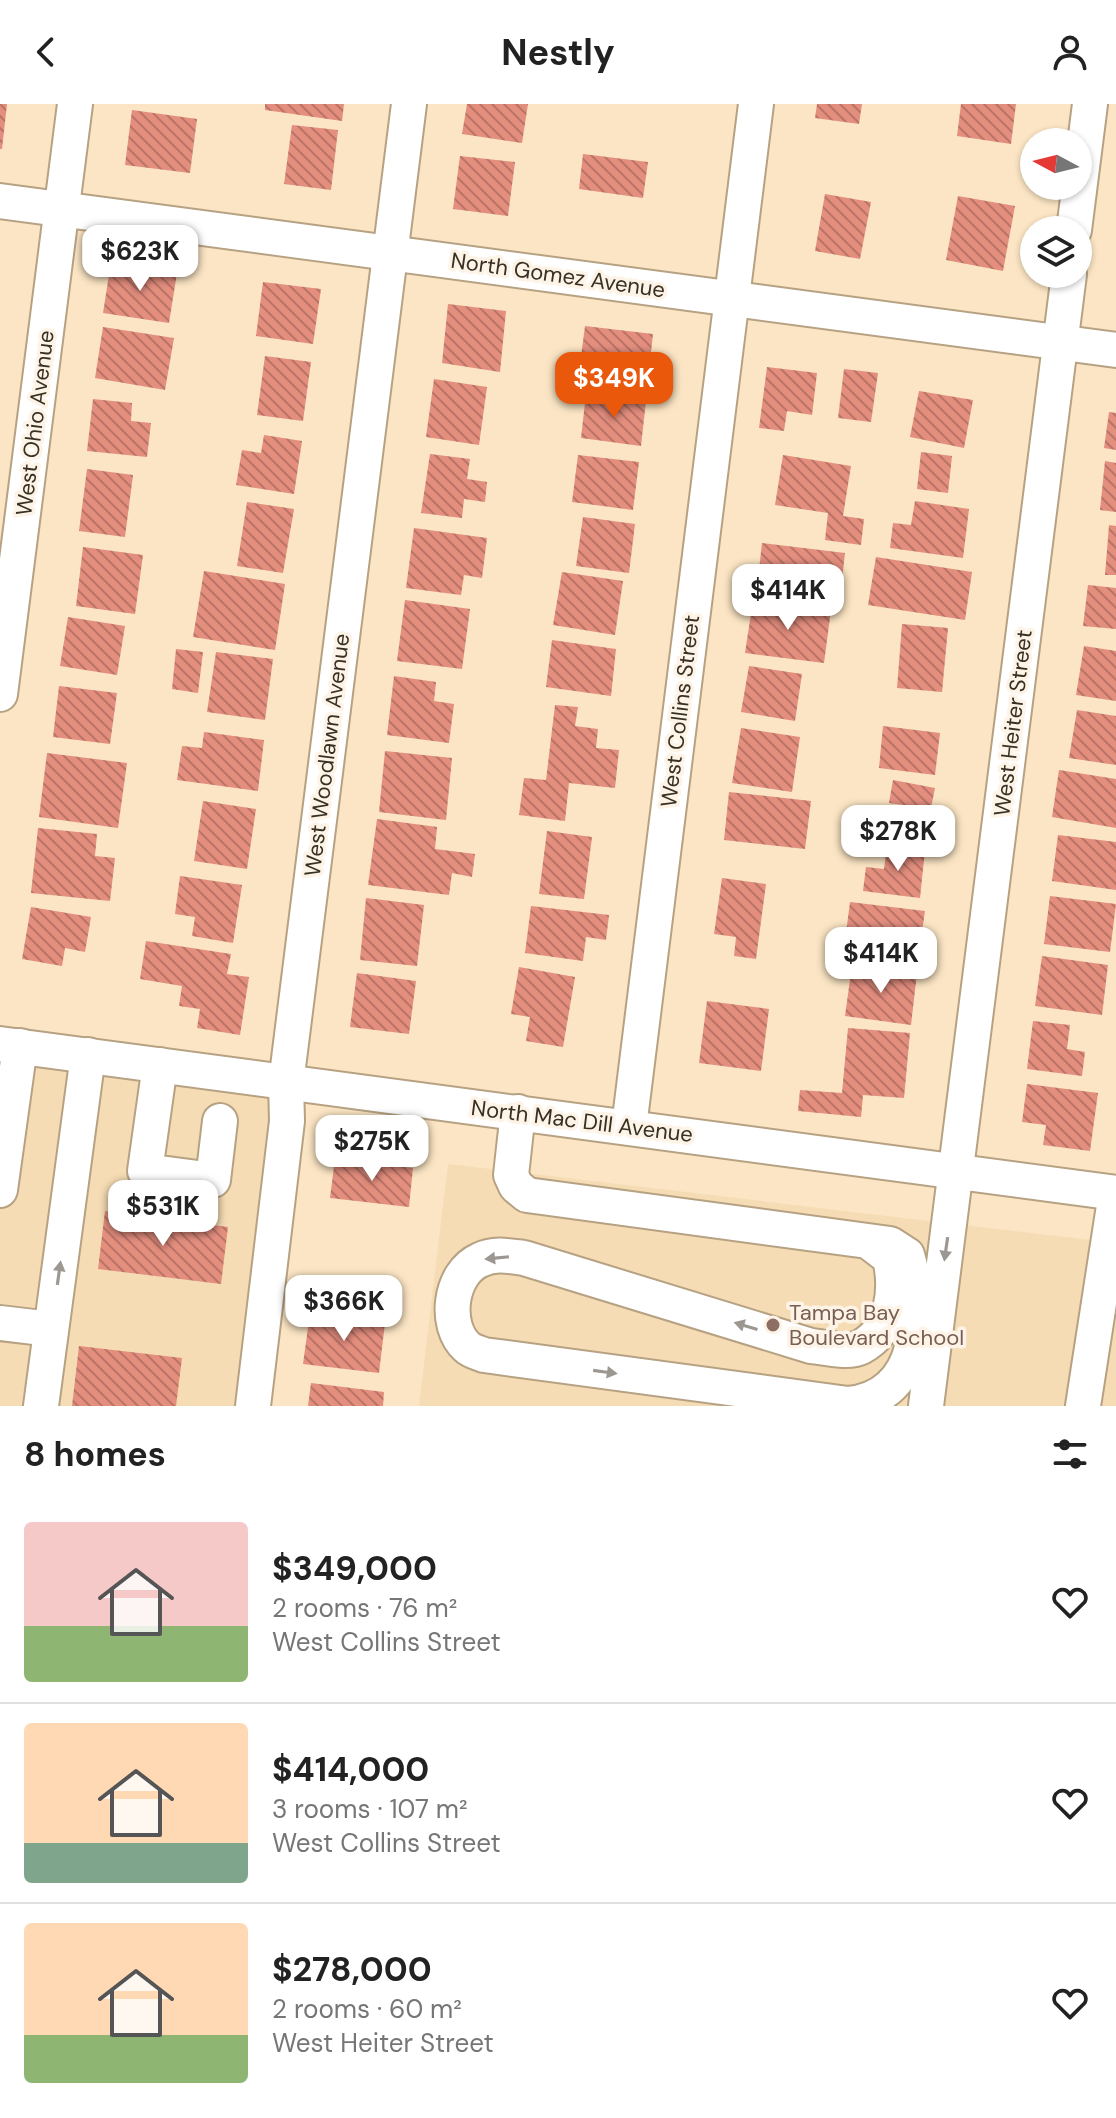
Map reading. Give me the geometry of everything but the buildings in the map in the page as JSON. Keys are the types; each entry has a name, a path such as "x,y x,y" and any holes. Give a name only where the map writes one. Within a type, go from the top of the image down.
{"street":[{"name":"West Ohio Avenue","path":"0,694 75,104"},
{"name":"West Woodlawn Avenue","path":"253,1406 287,1121 286,1083 409,104"},
{"name":"West Collins Street","path":"629,1127 756,104"},
{"path":"1076,216 1090,104"},
{"name":"North Gomez Avenue","path":"0,201 1116,350"},
{"name":"West Heiter Street","path":"926,1406 1067,288"},
{"path":"0,1190 10,1045"},
{"name":"North Mac Dill Avenue","path":"10,1045 1116,1193"},
{"path":"41,1406 88,1055"},
{"path":"160,1065 145,1171 213,1180 220,1121"},
{"path":"518,1112 511,1175 516,1186 527,1195 890,1244 907,1255 915,1281 917,1321 908,1362 897,1382 879,1396 861,1403 833,1404 484,1355 468,1349 459,1336 452,1316 455,1294 461,1274 480,1260 503,1255 524,1258 811,1346 860,1348 880,1330 891,1311 895,1280 890,1258 869,1242"},
{"path":"1083,1406 1116,1193"},
{"path":"0,1323 51,1329"}],"shaded area":[{"path":"0,1058 270,1094 271,1121 237,1406 0,1406"},
{"name":"Tampa Bay Boulevard School","path":"448,1164 1116,1243 1116,1406 419,1406"}],"place":[{"name":"Tampa Bay Boulevard School","path":"773,1325"}]}
